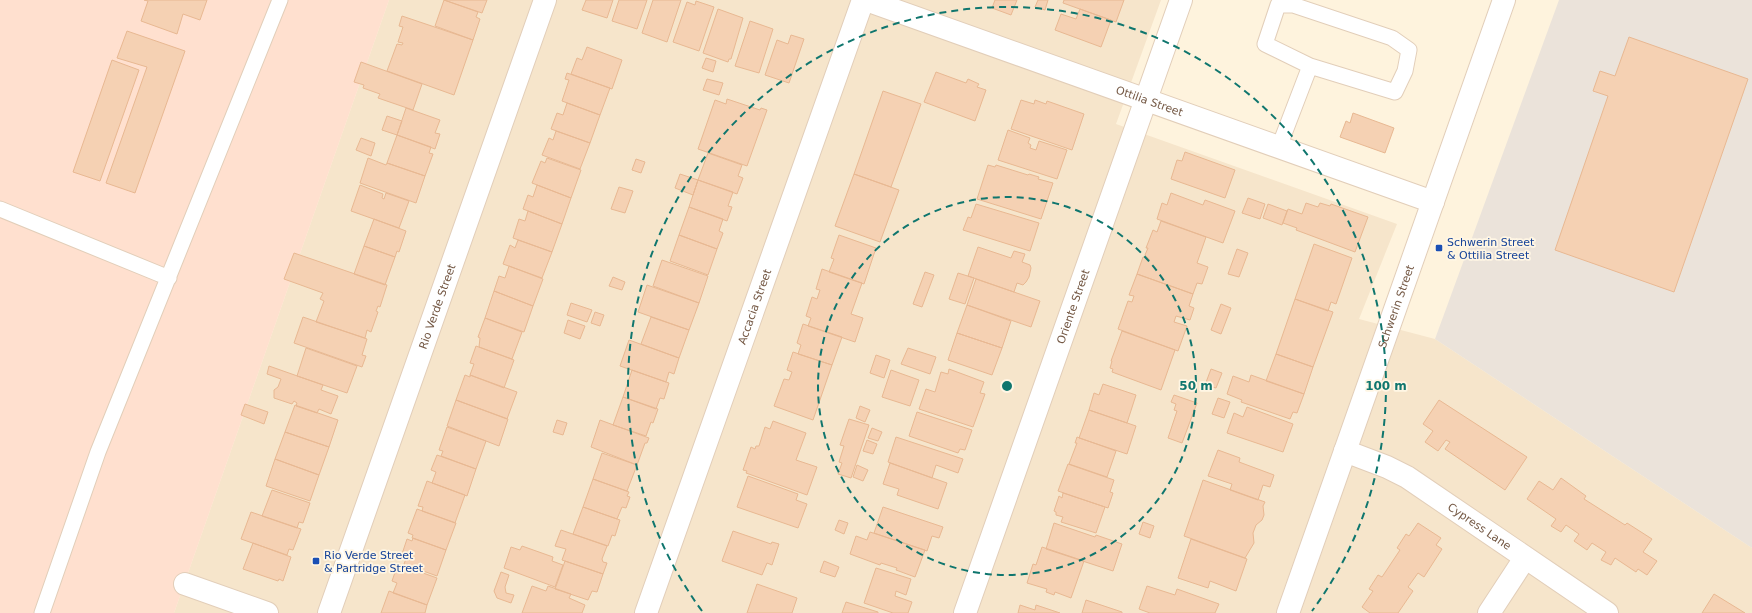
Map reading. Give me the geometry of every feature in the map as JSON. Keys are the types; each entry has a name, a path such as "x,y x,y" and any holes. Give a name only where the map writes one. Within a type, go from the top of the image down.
{"street":[{"name":"Rio Verde Street","path":"329,613 545,0"},
{"name":"Ottilia Street","path":"865,0 1433,202"},
{"name":"Accacia Street","path":"646,613 865,0"},
{"name":"Oriente Street","path":"965,613 1181,0"},
{"name":"Schwerin Street","path":"1288,613 1504,0"},
{"name":"Cypress Lane","path":"1345,451 1407,477 1607,613"},
{"path":"1489,613 1526,558"},
{"path":"185,584 266,613"}],"lane":[{"path":"42,613 98,452 280,0"},
{"path":"1293,4 1392,38 1409,50 1405,71 1395,92 1310,66 1265,44 1278,5 1293,4"},
{"path":"1279,148 1310,66"},
{"path":"0,209 169,278"}],"shaded area":[{"path":"0,0 389,0 174,613 0,613"},
{"path":"389,0 1161,0 1116,124 1397,224 1359,319 1435,339 1752,548 1752,613 174,613"},
{"path":"1559,0 1752,0 1752,548 1435,339"}],"building":[{"path":"144,0 207,0 200,20 183,14 177,34 141,21 148,1"},
{"path":"444,0 487,0 482,13"},
{"path":"444,0 478,12 476,17 480,19 473,40 435,26"},
{"path":"586,0 613,0 607,18 582,10"},
{"path":"619,0 647,0 637,29 612,21"},
{"path":"653,0 681,0 667,42 642,33"},
{"path":"995,0 1017,0 1011,15 992,8"},
{"path":"1038,0 1048,0 1045,10 1035,7"},
{"path":"1064,0 1124,0 1116,22 1063,3"},
{"path":"696,1 714,7 699,51 673,42 687,2 695,5"},
{"path":"718,9 743,18 731,59 729,59 728,62 703,53"},
{"path":"1080,9 1111,20 1101,47 1055,30 1061,14 1076,19"},
{"path":"402,16 473,40 454,95 387,71 397,44 402,45 403,43 398,42 403,27 399,26"},
{"path":"750,21 773,29 759,73 735,66"},
{"path":"127,31 185,51 135,193 106,183 147,67 117,58"},
{"path":"791,35 804,39 789,83 765,75 777,40 788,44"},
{"path":"1629,37 1748,79 1674,292 1555,250 1608,96 1593,91 1600,71 1615,76"},
{"path":"587,47 622,60 612,89 571,74 577,58 582,60"},
{"path":"706,58 716,61 713,72 702,68"},
{"path":"112,60 139,70 100,181 73,172"},
{"path":"361,62 422,84 413,110 378,98 380,94 363,88 364,85 354,82"},
{"path":"936,72 966,83 968,79 979,84 977,87 986,90 975,121 924,102"},
{"path":"567,73 610,88 600,115 562,101 569,80 565,79"},
{"path":"707,79 723,83 719,95 703,90"},
{"path":"883,91 921,104 891,187 854,174"},
{"path":"727,99 760,110 761,108 767,110 747,166 698,149 715,100 726,104"},
{"path":"1021,100 1034,104 1035,100 1046,104 1047,101 1084,114 1072,150 1011,129"},
{"path":"567,103 600,115 590,143 551,129 557,113 563,115"},
{"path":"406,108 440,120 435,133 440,134 435,149 397,135"},
{"path":"1353,113 1394,128 1385,153 1340,137 1346,121 1350,123"},
{"path":"387,116 402,121 397,135 382,130"},
{"path":"1008,130 1030,138 1028,143 1031,145 1030,148 1036,150 1039,141 1067,150 1057,179 998,160"},
{"path":"556,131 590,143 580,169 542,155 549,138 553,140"},
{"path":"397,135 431,147 429,153 433,154 425,176 387,163"},
{"path":"361,138 375,143 371,156 356,150"},
{"path":"1185,152 1235,170 1225,198 1171,179 1177,160 1182,161"},
{"path":"708,153 742,165 738,176 743,178 737,194 698,180"},
{"path":"368,158 386,165 387,163 425,176 416,203 360,183"},
{"path":"547,158 581,170 571,198 532,183 541,161 545,163"},
{"path":"636,159 645,162 641,173 632,170"},
{"path":"988,165 995,167 996,165 1028,175 1029,174 1039,177 1038,179 1053,183 1041,219 977,199"},
{"path":"680,174 698,180 693,195 675,188"},
{"path":"854,174 899,190 880,242 835,226"},
{"path":"698,180 733,192 728,206 732,207 727,221 689,207"},
{"path":"360,185 383,194 382,198 384,199 386,193 409,201 399,228 351,211"},
{"path":"537,185 571,198 562,224 523,209 528,195 533,197"},
{"path":"619,187 633,191 625,213 611,209"},
{"path":"1171,193 1203,205 1205,200 1235,211 1223,243 1157,219 1162,203 1167,205"},
{"path":"1248,198 1265,204 1260,219 1242,213"},
{"path":"1306,203 1318,207 1320,203 1330,206 1331,204 1368,217 1355,252 1296,230 1297,228 1283,223 1288,209 1302,214"},
{"path":"976,204 1039,223 1030,251 963,230 968,217 971,218"},
{"path":"1268,204 1287,211 1282,225 1263,218"},
{"path":"689,207 723,219 719,231 723,233 717,249 679,235"},
{"path":"528,211 562,224 552,252 513,238 519,219 525,221"},
{"path":"374,219 406,231 399,252 397,251 395,257 364,246"},
{"path":"1161,221 1206,237 1197,263 1208,267 1202,284 1197,283 1193,294 1137,274 1143,257 1150,260 1145,255 1148,248 1146,248 1153,230 1157,232"},
{"path":"679,235 717,249 708,275 670,261"},
{"path":"839,235 876,248 864,284 829,272 834,259 831,258"},
{"path":"518,240 552,252 542,278 503,264 510,245 515,248"},
{"path":"1314,244 1352,258 1336,304 1331,302 1328,311 1295,299"},
{"path":"364,246 395,257 385,285 354,274"},
{"path":"978,247 1011,258 1014,251 1025,254 1022,262 1030,265 1031,268 1026,282 1023,285 1017,283 1014,292 968,276"},
{"path":"1237,249 1248,253 1239,277 1228,274"},
{"path":"294,253 387,285 380,307 378,306 376,311 378,312 371,332 367,330 365,338 316,322 324,301 320,299 323,293 284,279"},
{"path":"662,260 708,276 699,303 653,286"},
{"path":"509,266 543,279 533,306 494,291 499,276 505,278"},
{"path":"822,269 862,283 851,314 863,318 855,342 808,326 811,318 806,316 812,297 817,299 820,290 816,289"},
{"path":"925,272 934,275 922,307 913,304"},
{"path":"958,273 974,278 965,304 949,299"},
{"path":"1137,274 1193,294 1189,306 1194,308 1190,320 1176,316 1174,322 1187,326 1178,351 1118,329 1128,301 1132,302 1134,296 1129,295"},
{"path":"613,277 625,282 622,290 609,286"},
{"path":"976,279 1040,301 1031,327 967,305"},
{"path":"647,285 699,303 689,330 638,312"},
{"path":"494,291 533,306 524,332 485,318"},
{"path":"1295,299 1333,312 1313,367 1276,354"},
{"path":"571,303 592,310 587,322 567,315"},
{"path":"1221,304 1231,308 1221,334 1211,330"},
{"path":"967,305 1011,321 1002,348 957,333"},
{"path":"595,312 604,315 600,326 591,323"},
{"path":"303,317 367,339 362,355 366,356 362,367 294,343"},
{"path":"651,317 689,330 679,358 641,344"},
{"path":"485,318 522,332 512,359 479,347 480,338 478,337"},
{"path":"568,320 585,326 580,339 564,333"},
{"path":"803,324 842,337 832,365 798,354 801,345 797,343"},
{"path":"1122,331 1175,350 1161,390 1112,372 1113,369 1110,368 1111,361"},
{"path":"957,333 1002,348 992,375 948,360"},
{"path":"629,340 679,358 674,374 669,372 666,382 620,366"},
{"path":"476,346 514,360 504,388 470,375 474,364 470,363"},
{"path":"306,348 357,366 347,393 297,376"},
{"path":"908,348 936,357 930,374 901,364"},
{"path":"793,352 832,365 813,420 774,406 784,379 789,380 792,372 787,370"},
{"path":"1276,354 1313,367 1304,394 1266,381"},
{"path":"876,355 890,360 884,378 870,373"},
{"path":"269,366 323,385 321,390 338,396 331,414 319,409 317,413 296,406 297,403 294,401 292,404 274,398 274,390 278,387 281,379 267,374"},
{"path":"949,369 984,382 980,393 985,394 973,427 919,409 926,389 935,392 941,372 948,374"},
{"path":"1211,369 1222,373 1216,388 1205,385"},
{"path":"632,370 669,383 664,399 660,398 656,409 623,397"},
{"path":"891,370 919,380 910,406 882,397"},
{"path":"465,375 470,377 470,375 517,392 507,419 456,400"},
{"path":"1251,375 1304,394 1297,413 1293,412 1290,419 1241,402 1242,400 1227,394 1233,376 1249,382"},
{"path":"1103,384 1136,395 1127,423 1089,410 1094,393 1099,395"},
{"path":"1174,395 1197,403 1182,443 1168,438 1177,411 1174,410 1176,404 1171,402"},
{"path":"623,397 658,409 646,436 613,425"},
{"path":"1218,398 1230,402 1224,418 1212,414"},
{"path":"456,400 508,419 499,446 447,426"},
{"path":"1439,400 1527,457 1505,490 1445,449 1450,442 1446,440 1438,451 1425,442 1433,431 1423,424"},
{"path":"245,404 268,412 264,424 241,415"},
{"path":"295,405 338,420 329,447 285,432"},
{"path":"860,406 870,410 865,422 856,418"},
{"path":"1247,407 1293,424 1283,452 1227,433 1234,413 1243,417"},
{"path":"1089,410 1136,426 1127,454 1079,438"},
{"path":"917,412 972,430 965,450 960,449 958,453 909,436"},
{"path":"849,419 869,425 851,478 838,474 842,463 839,462 844,446 840,445"},
{"path":"557,420 567,423 563,435 553,432"},
{"path":"600,420 649,438 647,443 645,443 637,465 591,447"},
{"path":"773,421 806,433 796,460 817,467 807,495 746,473 747,471 743,470 751,447 755,449 756,446 759,446 765,427 770,429"},
{"path":"447,427 486,441 476,469 441,456 443,451 439,450"},
{"path":"872,428 882,432 878,441 868,438"},
{"path":"285,432 329,447 319,475 275,459"},
{"path":"896,437 963,459 958,473 936,465 932,478 888,462"},
{"path":"1077,437 1116,451 1107,477 1069,464 1077,443 1075,443"},
{"path":"867,440 877,444 873,454 863,451"},
{"path":"1218,450 1240,458 1239,462 1274,475 1270,487 1263,485 1258,500 1230,490 1232,484 1208,476"},
{"path":"602,453 637,465 627,491 593,479"},
{"path":"437,455 476,469 467,496 432,483 436,472 431,470"},
{"path":"275,459 319,475 310,501 266,486"},
{"path":"890,463 947,483 938,509 897,495 899,489 883,484"},
{"path":"1068,464 1114,480 1110,492 1113,493 1108,508 1058,491"},
{"path":"857,465 868,470 863,481 853,477"},
{"path":"748,476 798,494 796,500 807,504 798,528 737,507"},
{"path":"1561,478 1586,496 1584,499 1625,525 1627,523 1652,539 1643,552 1657,561 1647,575 1638,569 1636,572 1615,558 1611,565 1601,560 1606,552 1592,543 1587,550 1574,541 1579,534 1566,525 1561,532 1551,526 1556,519 1527,499 1539,481 1553,490"},
{"path":"593,479 629,492 627,496 630,497 626,508 622,507 617,519 583,507"},
{"path":"1203,480 1265,502 1263,506 1264,515 1262,520 1256,525 1253,533 1254,543 1245,558 1184,536"},
{"path":"427,481 465,495 455,523 422,511 423,507 418,506"},
{"path":"272,490 310,503 303,523 299,522 297,528 262,516"},
{"path":"1063,493 1105,507 1096,533 1061,522 1063,517 1056,515 1056,512 1054,511 1059,496 1062,498"},
{"path":"583,507 620,520 615,536 612,535 608,546 573,534"},
{"path":"883,507 943,527 939,538 932,536 927,551 874,533"},
{"path":"417,509 456,523 446,550 412,538 413,535 408,533"},
{"path":"251,512 301,529 293,550 289,549 287,555 241,539"},
{"path":"839,520 848,523 844,534 835,530"},
{"path":"1143,522 1154,526 1150,538 1139,534"},
{"path":"1054,523 1095,537 1096,535 1122,544 1113,571 1046,549"},
{"path":"1418,523 1441,538 1436,545 1442,549 1424,577 1418,573 1408,587 1413,591 1398,613 1370,613 1362,607 1373,591 1369,589 1378,575 1382,577 1400,550 1397,548 1406,534 1409,536"},
{"path":"561,530 607,546 602,559 603,562 607,563 603,574 562,560 566,549 555,546"},
{"path":"733,531 771,544 772,542 779,544 772,565 767,563 762,575 722,561"},
{"path":"870,532 925,550 915,577 896,570 897,568 881,563 880,565 850,554 856,536 867,540"},
{"path":"413,538 446,550 437,576 404,564 407,556 402,554 407,539 412,541"},
{"path":"1191,539 1247,559 1236,591 1210,581 1208,588 1178,578"},
{"path":"253,543 291,557 283,581 279,579 278,581 243,569"},
{"path":"522,546 553,557 552,561 563,565 555,587 504,568 511,547 520,550"},
{"path":"1042,547 1084,561 1071,598 1055,592 1054,595 1046,592 1047,589 1027,583 1033,564 1036,565"},
{"path":"565,561 603,574 597,592 592,591 588,600 555,589"},
{"path":"824,561 839,567 835,577 820,572"},
{"path":"398,564 437,578 427,605 393,593 397,583 392,581"},
{"path":"876,568 911,579 906,595 896,591 895,596 912,602 908,613 893,613 864,603"},
{"path":"501,572 509,575 505,587 506,593 514,595 511,603 497,598 494,591"},
{"path":"757,584 797,598 792,613 747,613"},
{"path":"532,586 546,591 548,586 571,594 569,598 585,605 582,613 522,613"},
{"path":"1147,586 1175,595 1177,589 1219,604 1215,613 1150,613 1139,609"},
{"path":"389,591 427,605 425,613 381,613"},
{"path":"1714,594 1745,613 1702,613"},
{"path":"1086,600 1122,612 1122,613 1082,613"},
{"path":"846,602 878,612 878,613 842,613"},
{"path":"1020,605 1035,610 1036,605 1060,613 1018,613"}],"place":[{"name":"Schwerin Street & Ottilia Street","path":"1439,248"},
{"name":"Rio Verde Street & Partridge Street","path":"316,561"}]}
